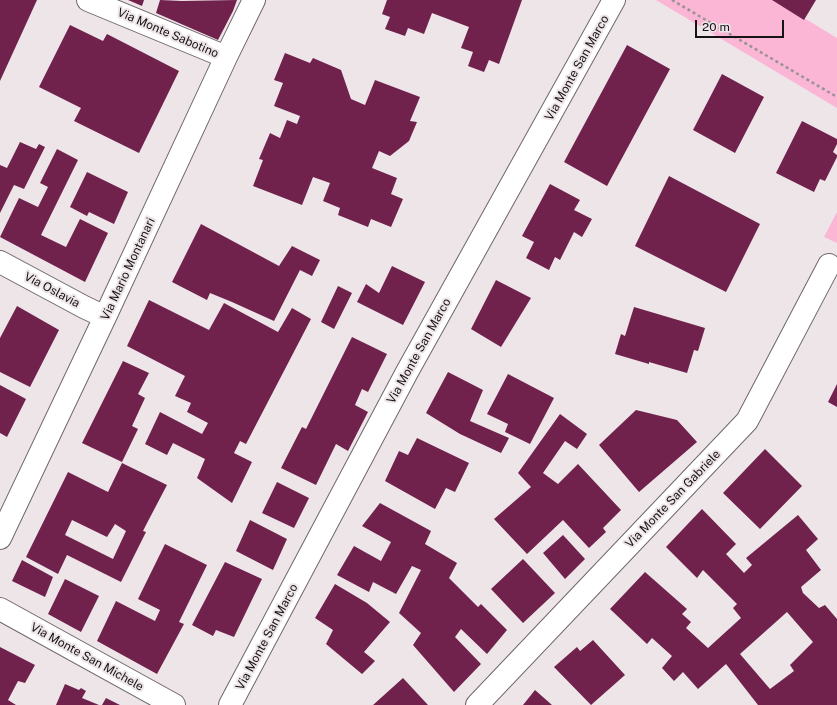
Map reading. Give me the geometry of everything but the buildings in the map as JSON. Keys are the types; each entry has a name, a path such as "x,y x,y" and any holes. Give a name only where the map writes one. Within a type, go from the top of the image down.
{"street":[{"name":"Via Monte Sabotino","path":"88,0 226,57"},
{"name":"Via Mario Montanari","path":"0,538 254,0"},
{"name":"Via Monte San Marco","path":"230,705 407,372 614,0"},
{"name":"Via Oslavia","path":"0,262 105,317"},
{"name":"Via Monte San Gabriele","path":"477,705 747,421 829,265"},
{"name":"Via Monte San Michele","path":"0,608 174,705"}],"path":[{"path":"672,0 837,97"}],"shaded area":[{"path":"656,0 774,0 837,38 837,108"},
{"path":"837,212 837,243 824,237"}]}
